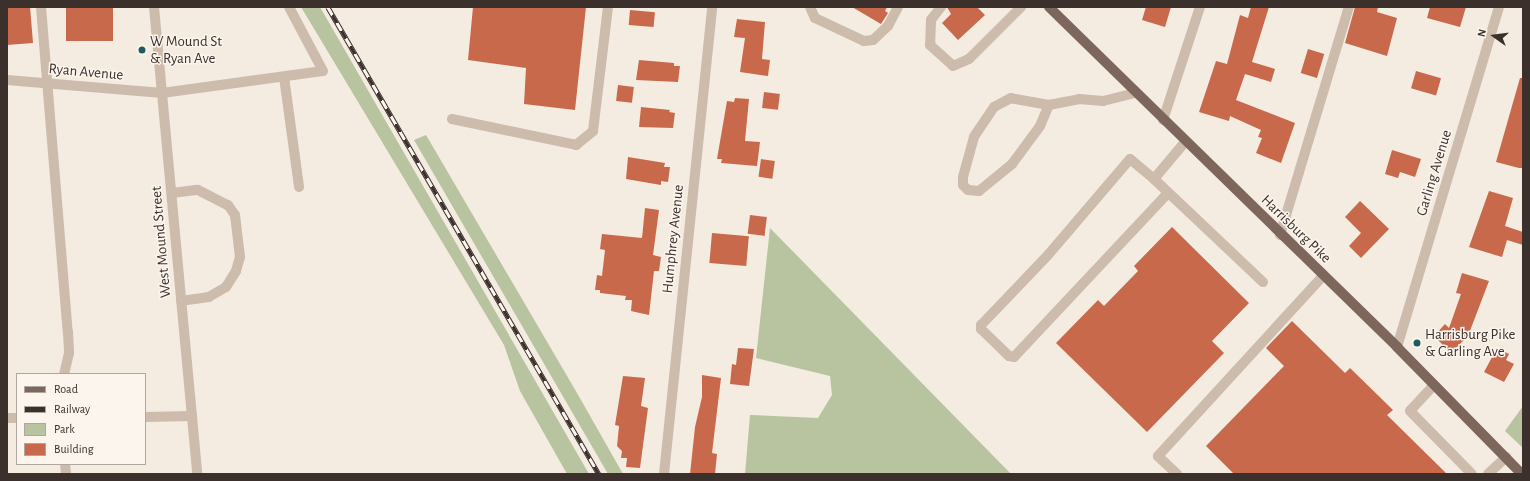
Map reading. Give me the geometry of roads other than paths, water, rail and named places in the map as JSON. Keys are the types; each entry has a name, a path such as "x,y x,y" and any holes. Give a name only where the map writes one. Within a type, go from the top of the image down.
{"main road":[{"name":"Harrisburg Pike","path":"1049,7 1280,236 1397,347 1522,474"}],"street":[{"path":"41,7 68,332 69,353 64,373"},
{"name":"West Mound Street","path":"154,7 197,474"},
{"name":"Ryan Avenue","path":"7,80 162,93 323,71 289,7"},
{"path":"452,119 576,145 593,131 608,7"},
{"name":"Humphrey Avenue","path":"664,474 712,7"},
{"path":"810,7 815,18 864,41 873,40 888,26 898,7"},
{"path":"941,7 931,20 930,45 953,66 969,59 1021,7"},
{"path":"1163,120 1200,7"},
{"path":"1280,236 1349,7"},
{"name":"Garling Avenue","path":"1397,347 1500,7"},
{"path":"284,77 299,186"},
{"path":"1049,105 1040,126 1012,164 979,191 968,190 963,185 963,177 974,137 994,107 1011,98 1049,105 1079,99 1103,101 1135,93"},
{"path":"1154,179 1185,142"},
{"path":"1168,193 1014,357 1009,356 981,329 981,325 1048,255 1130,159 1154,179 1263,282"},
{"path":"172,193 198,190 228,204 235,215 240,257 236,271 226,287 209,297 182,301"},
{"path":"1177,474 1158,456 1323,276"},
{"path":"1434,385 1410,411 1472,474"},
{"path":"146,417 192,416"},
{"path":"1488,474 1506,457"}],"railway":[{"path":"328,7 599,474"}],"place":[{"name":"W Mound St & Ryan Ave","path":"142,50"},
{"name":"Harrisburg Pike & Garling Ave","path":"1417,343"}]}
